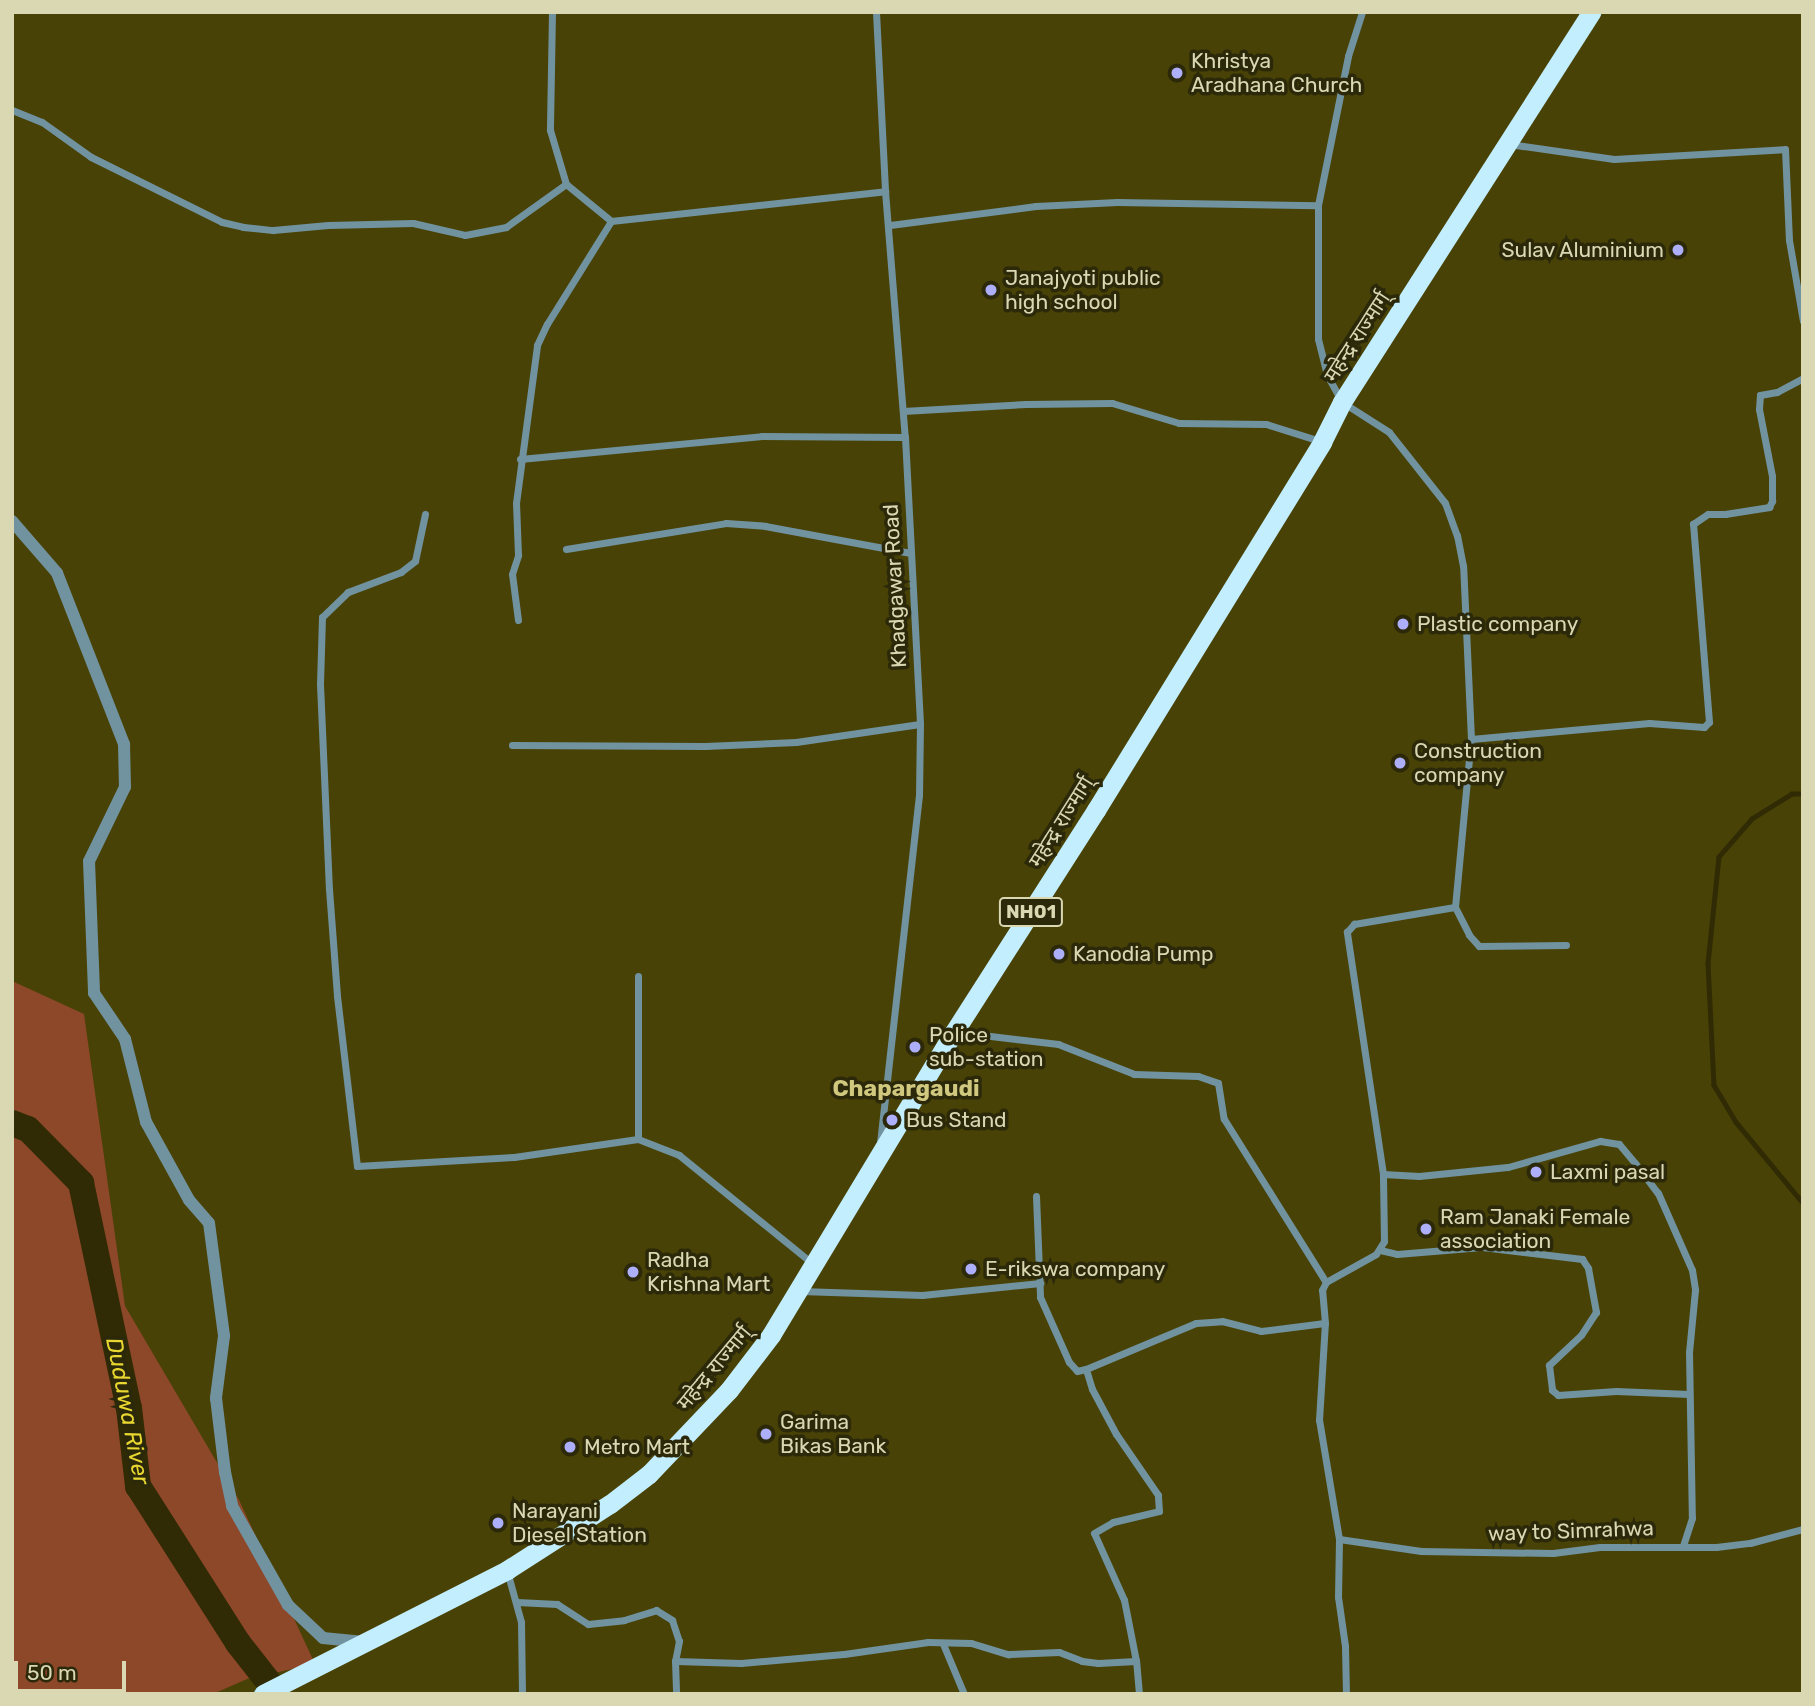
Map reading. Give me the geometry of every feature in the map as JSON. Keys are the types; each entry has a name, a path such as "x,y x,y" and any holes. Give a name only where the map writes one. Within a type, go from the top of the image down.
{"highway":[{"name":"महेन्द्र राज्मार्ग्","path":"263,1694 507,1570 610,1504 649,1474 729,1390 771,1335 954,1032 1096,810 1322,442 1342,402 1591,12"}],"street":[{"path":"552,12 550,130 566,184 611,221 884,191"},
{"name":"Khadgawar Road","path":"876,12 884,191 890,225 905,438 920,724 919,795 878,1158"},
{"path":"1362,12 1348,57 1338,117 1318,205 1318,339 1327,375 1342,402 1389,432 1445,503 1457,536 1463,566 1471,739 1455,907 1469,935 1479,946 1566,946"},
{"path":"12,110 43,122 91,157 222,222 243,228 273,230 328,225 413,223 465,234 506,227 566,184"},
{"path":"1509,144 1614,159 1785,149 1789,240 1803,321"},
{"path":"890,225 1036,206 1117,202 1318,205"},
{"path":"518,620 513,574 518,555 516,503 537,345 611,221"},
{"path":"1471,739 1650,723 1704,727 1709,722 1693,524 1708,514 1769,507 1772,501 1772,476 1759,410 1760,395 1777,391 1803,378"},
{"path":"903,411 1026,404 1112,403 1179,422 1266,424 1322,442"},
{"path":"520,459 762,436 905,438"},
{"path":"425,514 415,561 401,572 348,592 322,617 320,684 329,889 337,996 357,1166 514,1157 638,1139 679,1155 814,1264"},
{"path":"12,520 57,573 124,744 125,787 89,861 94,993 125,1039 146,1122 189,1200 209,1223 224,1336 216,1398 232,1506 288,1605 323,1638 365,1642"},
{"path":"566,549 726,523 765,526 911,553"},
{"path":"512,745 731,745 796,742 920,724"},
{"path":"1346,1694 1345,1646 1338,1597 1339,1539 1319,1420 1325,1323 1322,1290 1326,1282 1380,1250 1384,1241 1383,1174 1347,932 1354,924 1455,907"},
{"path":"638,976 638,1139"},
{"path":"954,1032 1058,1044 1134,1074 1198,1076 1218,1083 1224,1119 1326,1282"},
{"path":"1383,1174 1419,1176 1508,1167 1600,1141 1619,1144 1658,1193 1692,1270 1694,1311 1689,1394 1692,1518 1683,1546"},
{"path":"1036,1196 1040,1297 1069,1362 1077,1371 1196,1323 1222,1321 1261,1331 1325,1323"},
{"path":"1380,1250 1397,1254 1482,1247 1582,1259 1588,1268 1596,1312 1581,1335 1549,1365 1552,1390 1558,1395 1616,1391 1689,1394"},
{"path":"798,1291 922,1295 1040,1283"},
{"path":"1086,1369 1116,1434 1158,1495 1159,1511 1113,1522 1094,1533 1124,1600 1136,1661 1139,1694"},
{"name":"way to Simrahwa","path":"1339,1539 1421,1551 1553,1553 1600,1546 1716,1547 1750,1543 1803,1530"},
{"path":"507,1570 521,1622 522,1694"},
{"path":"517,1602 557,1604 588,1624 624,1620 656,1611 672,1620 678,1641 675,1661 676,1694"},
{"path":"675,1661 741,1663 844,1654 928,1642 971,1643 1008,1654 1059,1652 1082,1661 1098,1663 1136,1661"},
{"path":"943,1644 964,1694"}],"shaded area":[{"path":"12,981 84,1014 125,1306 239,1500 315,1664 247,1679 213,1694 12,1694"}],"waterway":[{"path":"1803,794 1792,794 1752,819 1719,857 1708,963 1714,1085 1736,1122 1803,1203"},
{"name":"Duduwa River","path":"12,1123 28,1129 81,1183 129,1408 138,1486 238,1643 278,1694"}],"place":[{"name":"Khristya Aradhana Church","path":"1177,73"},
{"name":"Sulav Aluminium","path":"1678,250"},
{"name":"Janajyoti public high school","path":"991,290"},
{"name":"Plastic company","path":"1403,624"},
{"name":"Construction company","path":"1400,763"},
{"name":"Kanodia Pump","path":"1059,954"},
{"name":"Police sub-station","path":"915,1047"},
{"name":"Bus Stand","path":"892,1120"},
{"name":"Laxmi pasal","path":"1536,1172"},
{"name":"Ram Janaki Female association","path":"1426,1229"},
{"name":"E-rikswa company","path":"971,1269"},
{"name":"Radha Krishna Mart","path":"633,1272"},
{"name":"Garima Bikas Bank","path":"766,1434"},
{"name":"Metro Mart","path":"570,1447"},
{"name":"Narayani Diesel Station","path":"498,1523"}],"district":[{"name":"Chapargaudi","path":"906,1088"}]}
